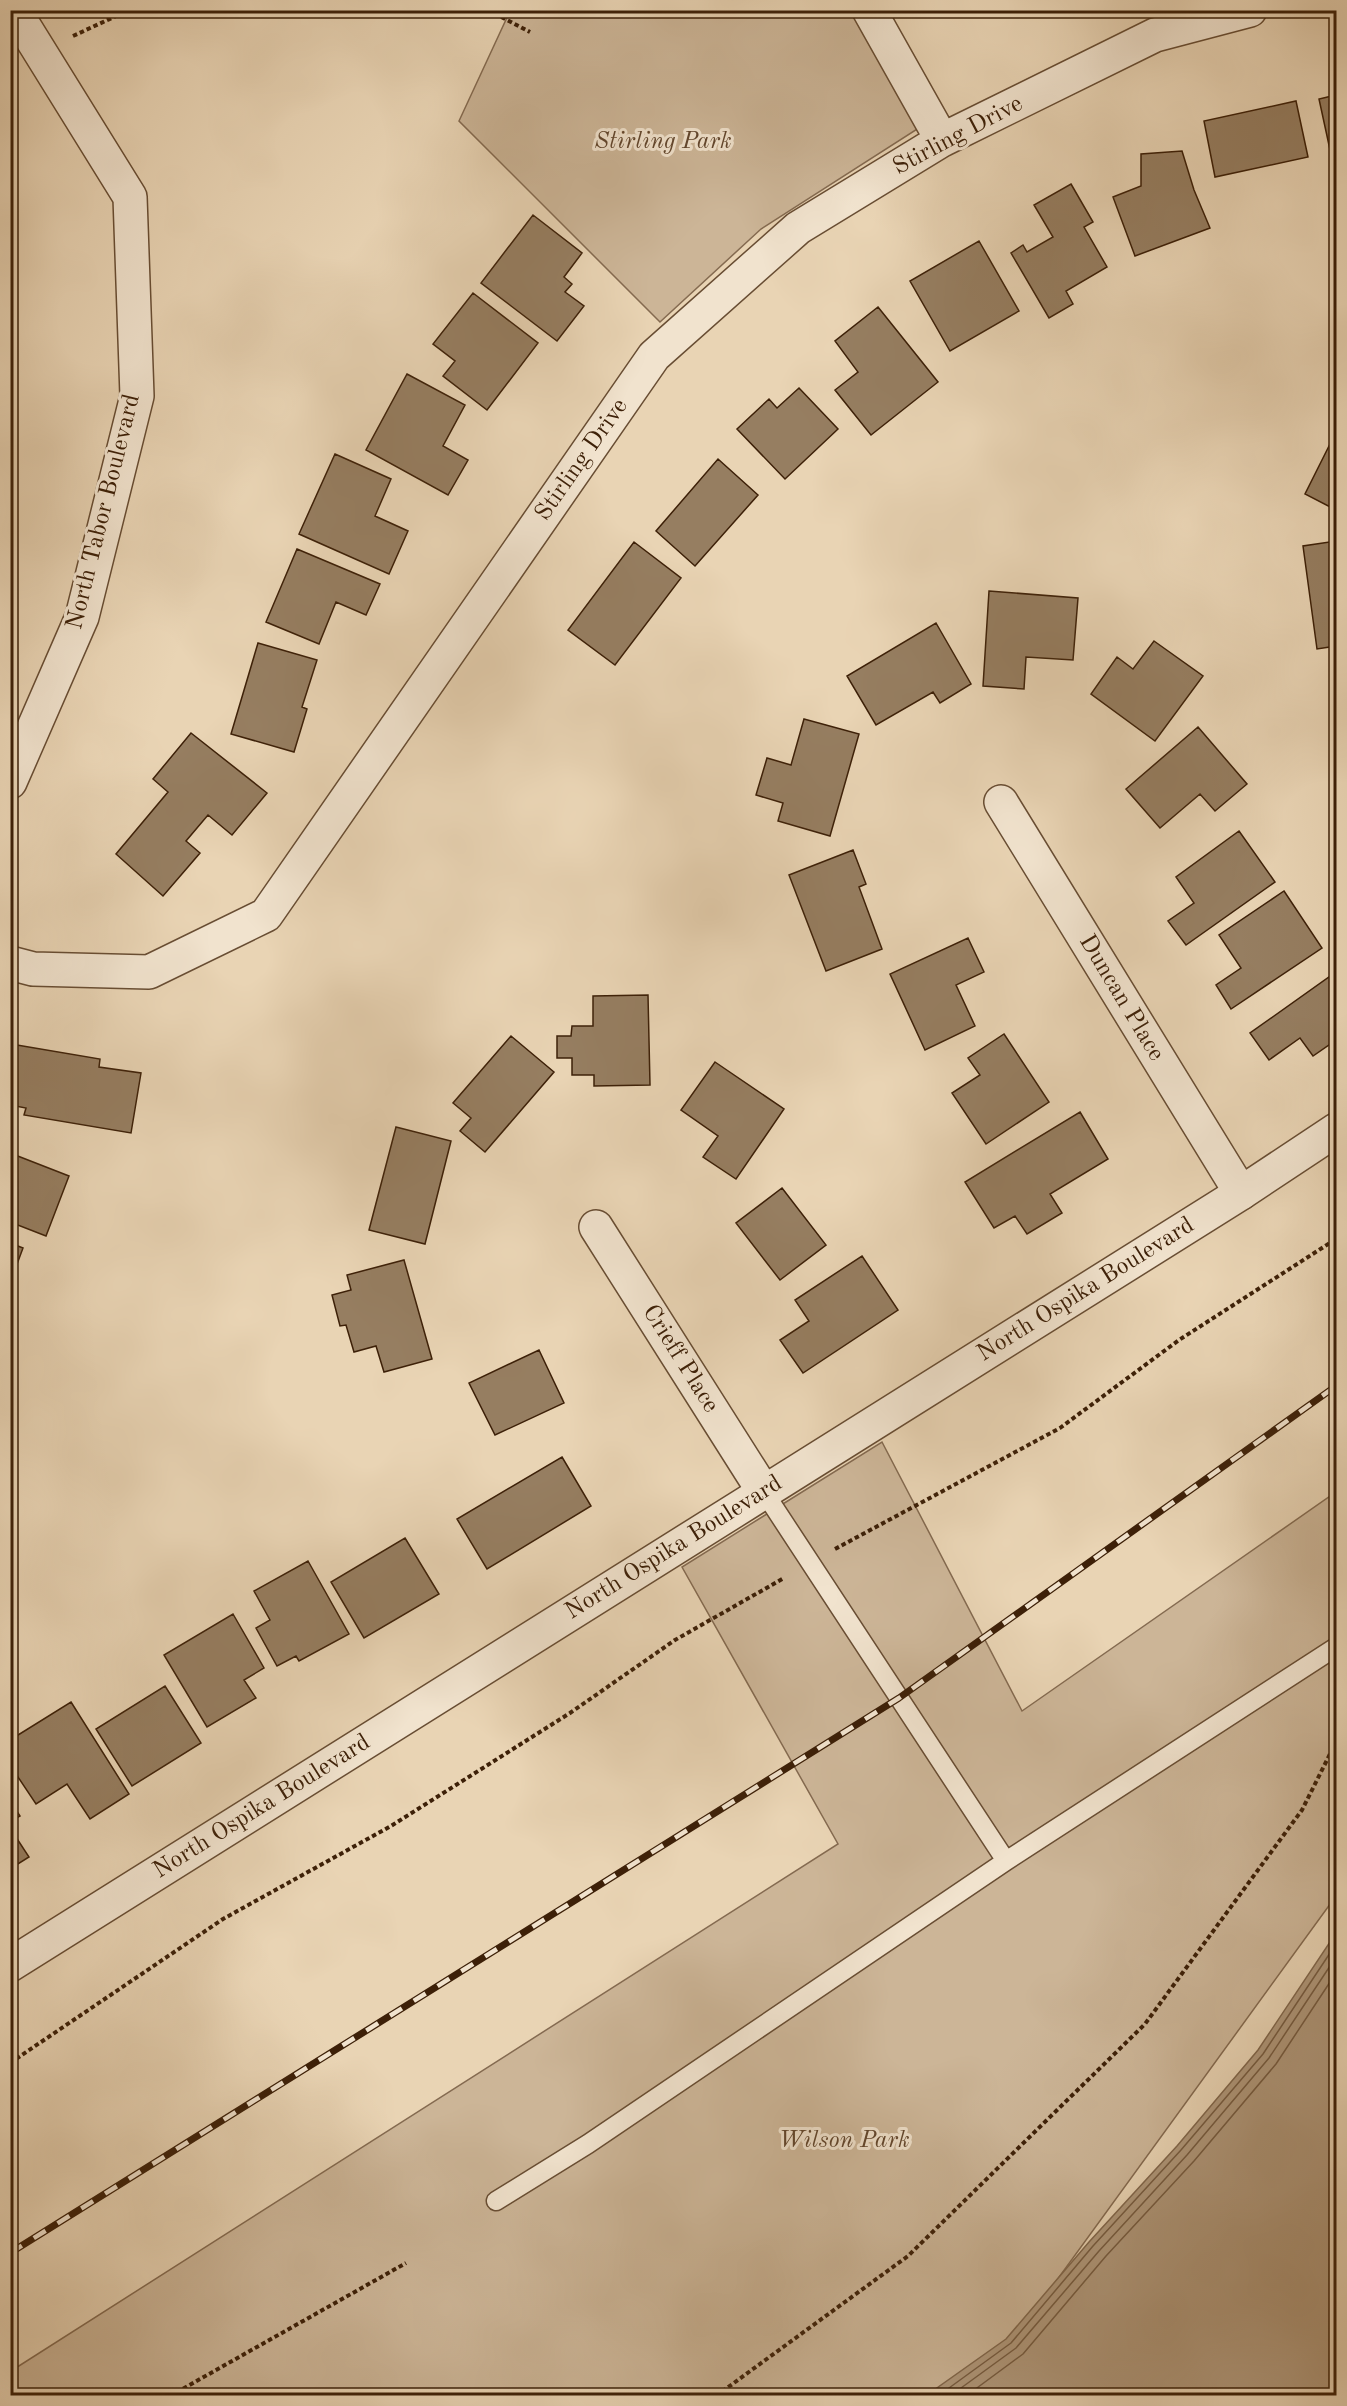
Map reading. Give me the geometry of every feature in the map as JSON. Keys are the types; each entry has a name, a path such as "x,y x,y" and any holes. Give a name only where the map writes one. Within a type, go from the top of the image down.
{"street":[{"name":"North Tabor Boulevard","path":"10,782 82,617 137,396 130,197 14,10"},
{"path":"869,10 942,140"},
{"name":"Stirling Drive","path":"10,963 33,969 149,972 266,915 654,356 798,228 942,140 1155,35 1250,10"},
{"name":"Duncan Place","path":"1001,802 1241,1193"},
{"name":"North Ospika Boulevard","path":"10,1965 1241,1193 1336,1130"},
{"name":"Crieff Place","path":"596,1227 764,1492"}],"lane":[{"path":"764,1492 1006,1861"},
{"path":"496,2201 597,2137 1006,1861 1336,1647"}],"path":[{"path":"40,51 129,10"},
{"path":"488,10 530,32"},
{"path":"10,2063 223,1919 391,1826 570,1713 675,1640 810,1563 1060,1428 1179,1340 1336,1239"},
{"path":"716,2396 908,2256 1145,2024 1302,1810 1336,1742"},
{"path":"170,2396 406,2263"}],"green space":[{"name":"Stirling Park","path":"856,10 922,126 761,229 660,322 459,121 510,11"},
{"name":"Wilson Park","path":"882,1442 1022,1711 1336,1492 1336,1896 1001,2357 957,2396 11,2396 11,2371 838,1844 682,1567"}],"water":[{"path":"1336,1933 1336,2395 927,2395 1006,2339 1089,2242 1177,2146 1258,2050"}],"building":[{"path":"1336,95 1336,158 1332,159 1319,99"},
{"path":"1296,101 1308,157 1215,177 1204,121"},
{"path":"1182,151 1194,190 1210,228 1135,256 1113,197 1141,186 1141,154"},
{"path":"1071,184 1093,222 1084,227 1107,267 1066,291 1073,304 1049,318 1011,253 1023,245 1027,252 1053,237 1034,205"},
{"path":"533,215 582,253 564,277 572,284 565,292 584,306 557,341 481,283"},
{"path":"979,241 1019,311 950,351 910,281"},
{"path":"473,293 538,343 487,410 443,376 455,361 433,344"},
{"path":"878,307 938,382 871,435 835,390 858,372 835,341"},
{"path":"407,374 465,405 443,446 468,460 448,495 366,450"},
{"path":"799,388 838,429 785,479 737,429 769,399 777,408"},
{"path":"1336,432 1336,510 1305,494"},
{"path":"335,454 391,479 375,516 408,531 389,574 299,534"},
{"path":"718,459 758,495 695,566 656,531"},
{"path":"1336,541 1336,646 1317,649 1303,546"},
{"path":"634,542 681,578 615,665 568,630"},
{"path":"297,549 380,584 366,615 336,602 319,644 266,622"},
{"path":"989,591 1078,598 1073,660 1026,657 1024,689 983,686"},
{"path":"936,623 971,684 940,703 933,692 876,725 847,676"},
{"path":"1154,641 1203,676 1155,741 1091,694 1117,657 1133,669"},
{"path":"258,643 317,660 302,707 307,709 294,752 231,734"},
{"path":"804,719 859,734 830,836 778,821 783,803 756,795 767,758 791,765"},
{"path":"1198,727 1247,784 1215,811 1200,794 1160,828 1126,789"},
{"path":"191,733 267,793 232,835 208,815 186,841 200,853 163,896 116,854 168,792 153,779"},
{"path":"1239,831 1275,882 1186,945 1168,921 1194,903 1176,877"},
{"path":"853,850 866,884 859,887 882,949 826,971 789,875"},
{"path":"1284,891 1322,948 1231,1009 1216,985 1241,968 1219,935"},
{"path":"968,938 984,972 956,985 975,1026 925,1050 890,974"},
{"path":"1336,972 1336,1040 1313,1056 1300,1038 1269,1060 1250,1033"},
{"path":"648,995 650,1085 594,1086 594,1075 572,1075 572,1058 557,1058 557,1036 571,1036 572,1026 593,1026 593,996"},
{"path":"1004,1034 1049,1102 986,1144 952,1093 980,1075 968,1058"},
{"path":"511,1036 554,1072 485,1152 460,1131 471,1118 453,1103"},
{"path":"11,1044 100,1059 99,1067 141,1073 131,1133 24,1115 26,1108 10,1105"},
{"path":"715,1062 784,1109 736,1179 703,1157 718,1136 681,1110"},
{"path":"1080,1112 1108,1159 1050,1194 1062,1213 1027,1234 1015,1216 994,1228 965,1182"},
{"path":"396,1127 451,1141 425,1244 369,1230"},
{"path":"10,1153 69,1176 46,1236 10,1222"},
{"path":"782,1188 826,1245 780,1280 736,1223"},
{"path":"10,1243 23,1248 10,1283"},
{"path":"862,1256 898,1310 803,1373 780,1340 809,1321 795,1300"},
{"path":"404,1260 432,1359 384,1372 376,1346 354,1352 346,1325 340,1326 332,1295 351,1290 347,1275"},
{"path":"539,1350 564,1403 495,1435 469,1383"},
{"path":"562,1457 591,1506 487,1569 457,1519"},
{"path":"405,1538 439,1594 364,1638 331,1582"},
{"path":"308,1561 349,1634 299,1661 296,1656 277,1666 256,1628 270,1620 254,1591"},
{"path":"233,1614 264,1668 244,1680 256,1698 207,1727 164,1655"},
{"path":"165,1686 201,1743 132,1786 96,1729"},
{"path":"71,1702 129,1794 90,1819 67,1784 36,1804 10,1765 10,1740"},
{"path":"10,1801 20,1816 10,1822"},
{"path":"10,1828 29,1857 10,1869"}],"railway":[{"path":"10,2253 899,1698 1336,1386"}]}
